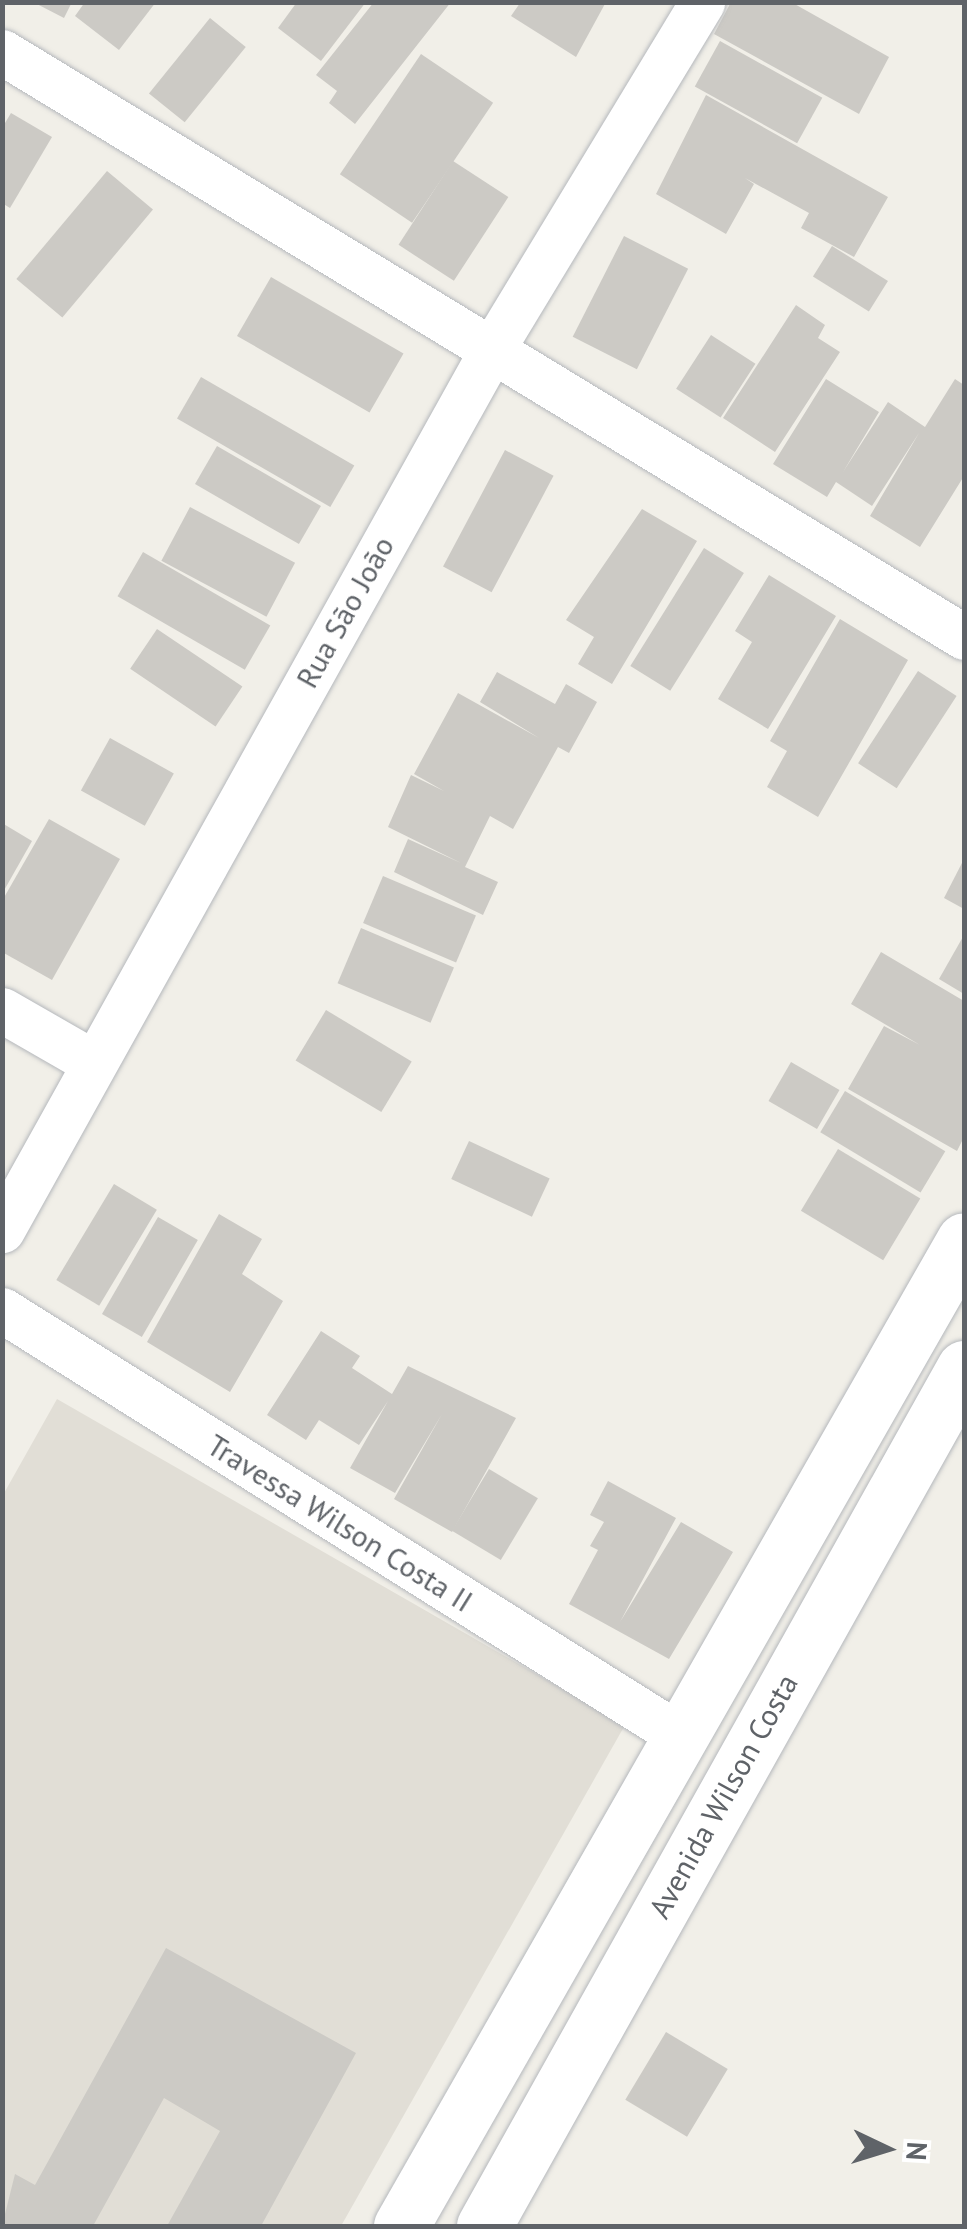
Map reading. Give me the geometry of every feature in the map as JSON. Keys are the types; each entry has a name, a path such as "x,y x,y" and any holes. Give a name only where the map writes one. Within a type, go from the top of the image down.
{"street":[{"name":"Rua São João","path":"2,1230 494,346 702,2"},
{"path":"2,52 494,346 964,637"},
{"path":"2,1010 94,1064"},
{"path":"401,2226 964,1240"},
{"name":"Travessa Wilson Costa II","path":"2,1310 679,1735"},
{"name":"Avenida Wilson Costa","path":"484,2226 964,1368"},
{"path":"764,1589 822,1620"}],"shaded area":[{"path":"57,1399 625,1725 341,2226 3,2226 3,1495"}],"building":[{"path":"33,2 72,2 64,18"},
{"path":"85,2 156,2 119,50 75,16"},
{"path":"297,2 366,2 321,61 278,28"},
{"path":"374,2 451,2 355,124 329,103 337,91 316,75"},
{"path":"606,2 576,57 511,16 520,3"},
{"path":"731,2 791,2 889,57 859,114 714,34"},
{"path":"210,18 246,47 185,122 149,93"},
{"path":"720,41 822,98 797,143 695,86"},
{"path":"421,54 493,103 412,223 340,174"},
{"path":"706,95 888,197 854,257 801,228 809,213 745,178 754,184 726,234 656,194"},
{"path":"11,113 52,137 10,208 2,203 2,128"},
{"path":"453,161 508,197 454,281 399,245"},
{"path":"107,171 153,210 62,318 16,279"},
{"path":"624,236 688,269 637,369 573,337"},
{"path":"832,246 888,281 869,312 813,277"},
{"path":"271,277 404,354 370,412 237,336"},
{"path":"796,305 825,325 818,338 840,352 775,452 723,418"},
{"path":"711,335 755,364 721,418 676,389"},
{"path":"201,377 354,466 330,507 177,419"},
{"path":"826,379 879,412 843,472 888,402 925,427 955,379 964,385 964,476 920,547 870,516 919,433 872,506 836,482 827,497 773,464"},
{"path":"217,446 321,506 299,544 195,484"},
{"path":"505,450 554,476 492,592 443,567"},
{"path":"190,507 295,563 266,617 161,561"},
{"path":"642,509 697,541 612,684 578,664 594,637 566,620"},
{"path":"704,548 744,573 670,691 630,666"},
{"path":"143,552 270,626 245,670 118,596"},
{"path":"769,575 836,616 768,729 718,699 752,642 735,631"},
{"path":"840,619 908,660 818,817 767,787 787,751 770,741"},
{"path":"157,629 242,687 216,726 130,669"},
{"path":"918,671 957,696 897,788 858,763"},
{"path":"497,672 555,704 566,684 597,702 569,753 558,747 513,829 490,816 465,867 498,882 483,915 394,872 408,839 461,863 388,827 411,775 444,791 414,774 458,693 539,738 480,702"},
{"path":"110,738 174,773 145,826 81,790"},
{"path":"49,819 120,859 52,980 2,952 2,901"},
{"path":"2,823 32,841 2,894"},
{"path":"964,859 964,909 944,898"},
{"path":"383,876 476,915 456,962 363,923"},
{"path":"361,928 454,967 431,1023 338,983"},
{"path":"964,935 964,994 939,979"},
{"path":"881,952 964,1001 964,1137 957,1151 848,1089 884,1026 920,1045 851,1004"},
{"path":"326,1010 412,1062 381,1112 296,1061"},
{"path":"791,1062 839,1090 817,1129 768,1101"},
{"path":"845,1091 945,1151 921,1192 820,1132"},
{"path":"469,1141 550,1179 532,1217 451,1179"},
{"path":"838,1149 920,1198 883,1260 801,1211"},
{"path":"114,1184 157,1210 99,1306 56,1280"},
{"path":"219,1214 262,1239 242,1274 283,1301 230,1392 147,1342"},
{"path":"158,1217 198,1240 142,1337 102,1314"},
{"path":"321,1331 360,1356 352,1368 392,1394 408,1366 516,1418 452,1532 394,1499 442,1414 395,1493 350,1468 388,1401 359,1445 319,1420 306,1440 267,1415"},
{"path":"489,1469 538,1498 501,1560 452,1531"},
{"path":"608,1481 676,1518 620,1622 681,1522 733,1552 669,1659 569,1604 598,1550 590,1546 604,1522 590,1515"},
{"path":"166,1948 356,2053 261,2226 167,2226 220,2131 164,2098 93,2226 2,2226 15,2174 35,2185"},
{"path":"666,2032 728,2069 687,2137 625,2100"}]}
